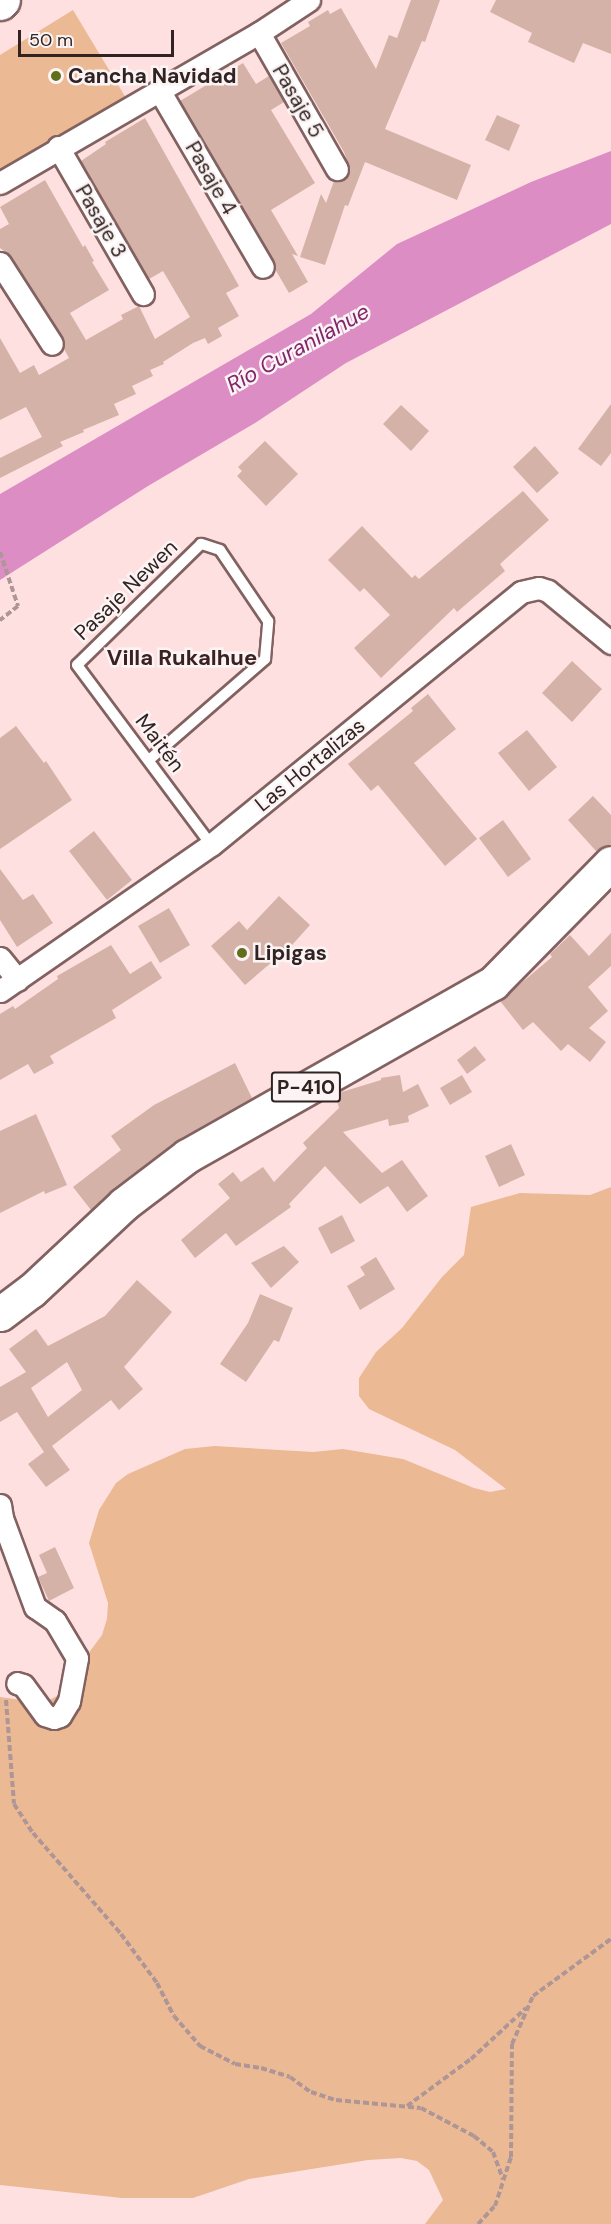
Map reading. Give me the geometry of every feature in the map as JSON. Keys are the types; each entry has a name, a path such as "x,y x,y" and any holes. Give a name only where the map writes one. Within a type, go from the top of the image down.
{"main road":[{"name":"P-410","path":"0,1314 31,1291 124,1204 187,1156 493,983 611,863"}],"street":[{"path":"0,183 58,147 259,33 309,0"},
{"name":"Pasaje 5","path":"259,33 337,169"},
{"name":"Pasaje 4","path":"159,90 263,267"},
{"name":"Pasaje 3","path":"58,147 143,294"},
{"path":"0,263 52,344"},
{"name":"Las Hortalizas","path":"0,992 211,844 521,592 539,588 548,591 611,643"},
{"path":"0,958 18,980"},
{"path":"0,1505 2,1518 35,1607 55,1621 77,1658 69,1701 60,1716 54,1718 45,1715 23,1685 17,1683"}],"lane":[{"name":"Pasaje Newen","path":"77,665 201,544 220,550 267,621 265,659 149,760"},
{"name":"Maitén","path":"77,665 211,844"}],"path":[{"path":"0,552 18,606 0,620"},
{"path":"17,1683 11,1688 5,1701 14,1804 33,1833 121,1934 157,1983 174,2016 200,2046 235,2064 261,2068 290,2077 312,2092 336,2100 422,2108 474,2136 493,2152 503,2179"},
{"path":"478,2224 495,2206 511,2157 512,2044 533,1996 611,1939"},
{"path":"406,2106 471,2059 529,2006"}],"shaded area":[{"name":"Cancha Navidad","path":"73,10 126,98 0,175 0,55"},
{"path":"611,1187 611,2224 425,2224 443,2200 429,2170 417,2161 401,2158 368,2160 249,2179 193,2198 122,2198 0,2185 0,1697 43,1703 57,1696 102,1635 107,1619 108,1603 89,1543 99,1510 116,1483 128,1474 185,1449 215,1446 313,1452 343,1449 403,1459 474,1488 490,1492 506,1489 455,1450 369,1409 359,1396 359,1378 376,1352 402,1328 442,1277 464,1255 471,1207 520,1193 590,1195"}],"water":[{"name":"Río Curanilahue","path":"611,151 611,224 346,363 255,423 148,486 0,580 0,494 311,314 397,244 531,182"}],"building":[{"path":"411,0 440,0 425,42 422,41 385,129 471,165 457,200 365,162 348,206 345,205 325,265 300,257 321,194 326,203 334,181 344,180 350,168 344,152 281,43 310,26 308,22 328,10 330,14 341,8 376,69 389,35 397,38"},
{"path":"496,0 611,0 611,54 583,43 574,63 528,42 532,33 490,12"},
{"path":"243,63 256,84 269,76 284,102 271,110 315,183 271,210 298,256 292,254 308,282 289,293 275,269 274,261 180,101"},
{"path":"497,115 520,125 509,151 485,140"},
{"path":"145,118 239,286 226,293 239,316 218,328 222,336 208,344 205,338 193,343 163,362 164,364 150,370 153,376 132,386 136,394 114,404 119,415 60,442 63,446 0,478 0,458 42,437 26,407 0,420 0,338 20,373 34,365 39,375 69,358 64,349 63,337 11,256 0,248 0,229 9,224 0,207 45,180 83,247 85,245 94,261 92,262 109,290 70,313 86,340 123,319 121,315 139,306 155,339 190,317 163,271 149,279 81,161 106,144 105,142"},
{"path":"611,404 611,453 601,466 578,449"},
{"path":"401,405 429,431 411,451 383,424"},
{"path":"265,441 298,474 266,506 237,476 242,471 238,467"},
{"path":"535,446 559,473 537,493 513,467"},
{"path":"523,491 549,520 500,564 505,571 457,612 454,608 381,678 354,648 390,615 364,588 360,592 328,560 362,526 412,578 415,575 419,579"},
{"path":"572,661 602,689 572,722 542,693"},
{"path":"428,694 456,729 414,763 477,839 445,866 378,785 371,791 348,764 413,711 411,708"},
{"path":"16,726 44,763 46,761 72,800 0,849 0,738"},
{"path":"527,730 557,767 529,791 498,753"},
{"path":"593,796 611,815 611,844 596,851 568,820"},
{"path":"503,820 531,859 508,877 479,838"},
{"path":"94,831 132,880 107,900 69,851"},
{"path":"0,869 23,900 33,894 53,923 17,947 0,920"},
{"path":"279,896 310,925 292,945 245,985 211,946 239,921 247,930"},
{"path":"169,908 190,945 160,963 138,926"},
{"path":"611,933 611,966 588,987 608,1011 589,1028 606,1042 590,1062 568,1044 561,1051 533,1022 523,1030 500,1001 552,957 550,954 570,935 589,956"},
{"path":"111,945 130,974 151,961 162,978 112,1010 116,1018 50,1056 54,1063 34,1074 28,1064 0,1080 0,1014 13,1006 15,1009 58,979 57,976"},
{"path":"475,1046 486,1060 467,1074 457,1060"},
{"path":"235,1063 252,1098 176,1141 113,1189 91,1210 73,1187 121,1150 111,1136 154,1105"},
{"path":"400,1075 403,1092 418,1084 429,1106 408,1116 409,1122 389,1126 388,1119 343,1132 382,1173 402,1160 428,1196 407,1212 388,1186 360,1204 325,1166 289,1204 291,1207 236,1246 226,1233 195,1258 181,1240 230,1198 218,1184 233,1172 241,1182 263,1167 274,1182 307,1148 303,1143 339,1108 335,1094 381,1080 381,1078"},
{"path":"462,1075 472,1092 450,1105 440,1088"},
{"path":"36,1114 67,1185 45,1194 44,1191 0,1213 0,1131"},
{"path":"511,1144 525,1175 499,1187 485,1156"},
{"path":"342,1215 355,1241 331,1254 318,1228"},
{"path":"284,1246 299,1262 271,1288 251,1263"},
{"path":"376,1257 395,1289 360,1310 347,1286 365,1275 360,1267"},
{"path":"137,1280 172,1312 124,1367 143,1389 119,1410 111,1400 52,1446 70,1470 46,1487 28,1464 44,1452 17,1412 0,1422 0,1387 26,1372 9,1349 36,1329 48,1346 105,1316","holes":["67,1362 82,1390 48,1417 31,1388"]},
{"path":"260,1294 293,1308 279,1342 274,1340 246,1382 220,1364 248,1323"},
{"path":"55,1547 74,1588 49,1601 38,1577 47,1573 39,1555"}],"place":[{"name":"Cancha Navidad","path":"56,76"},
{"name":"Lipigas","path":"242,953"}],"district":[{"name":"Villa Rukalhue","path":"182,658"}]}
